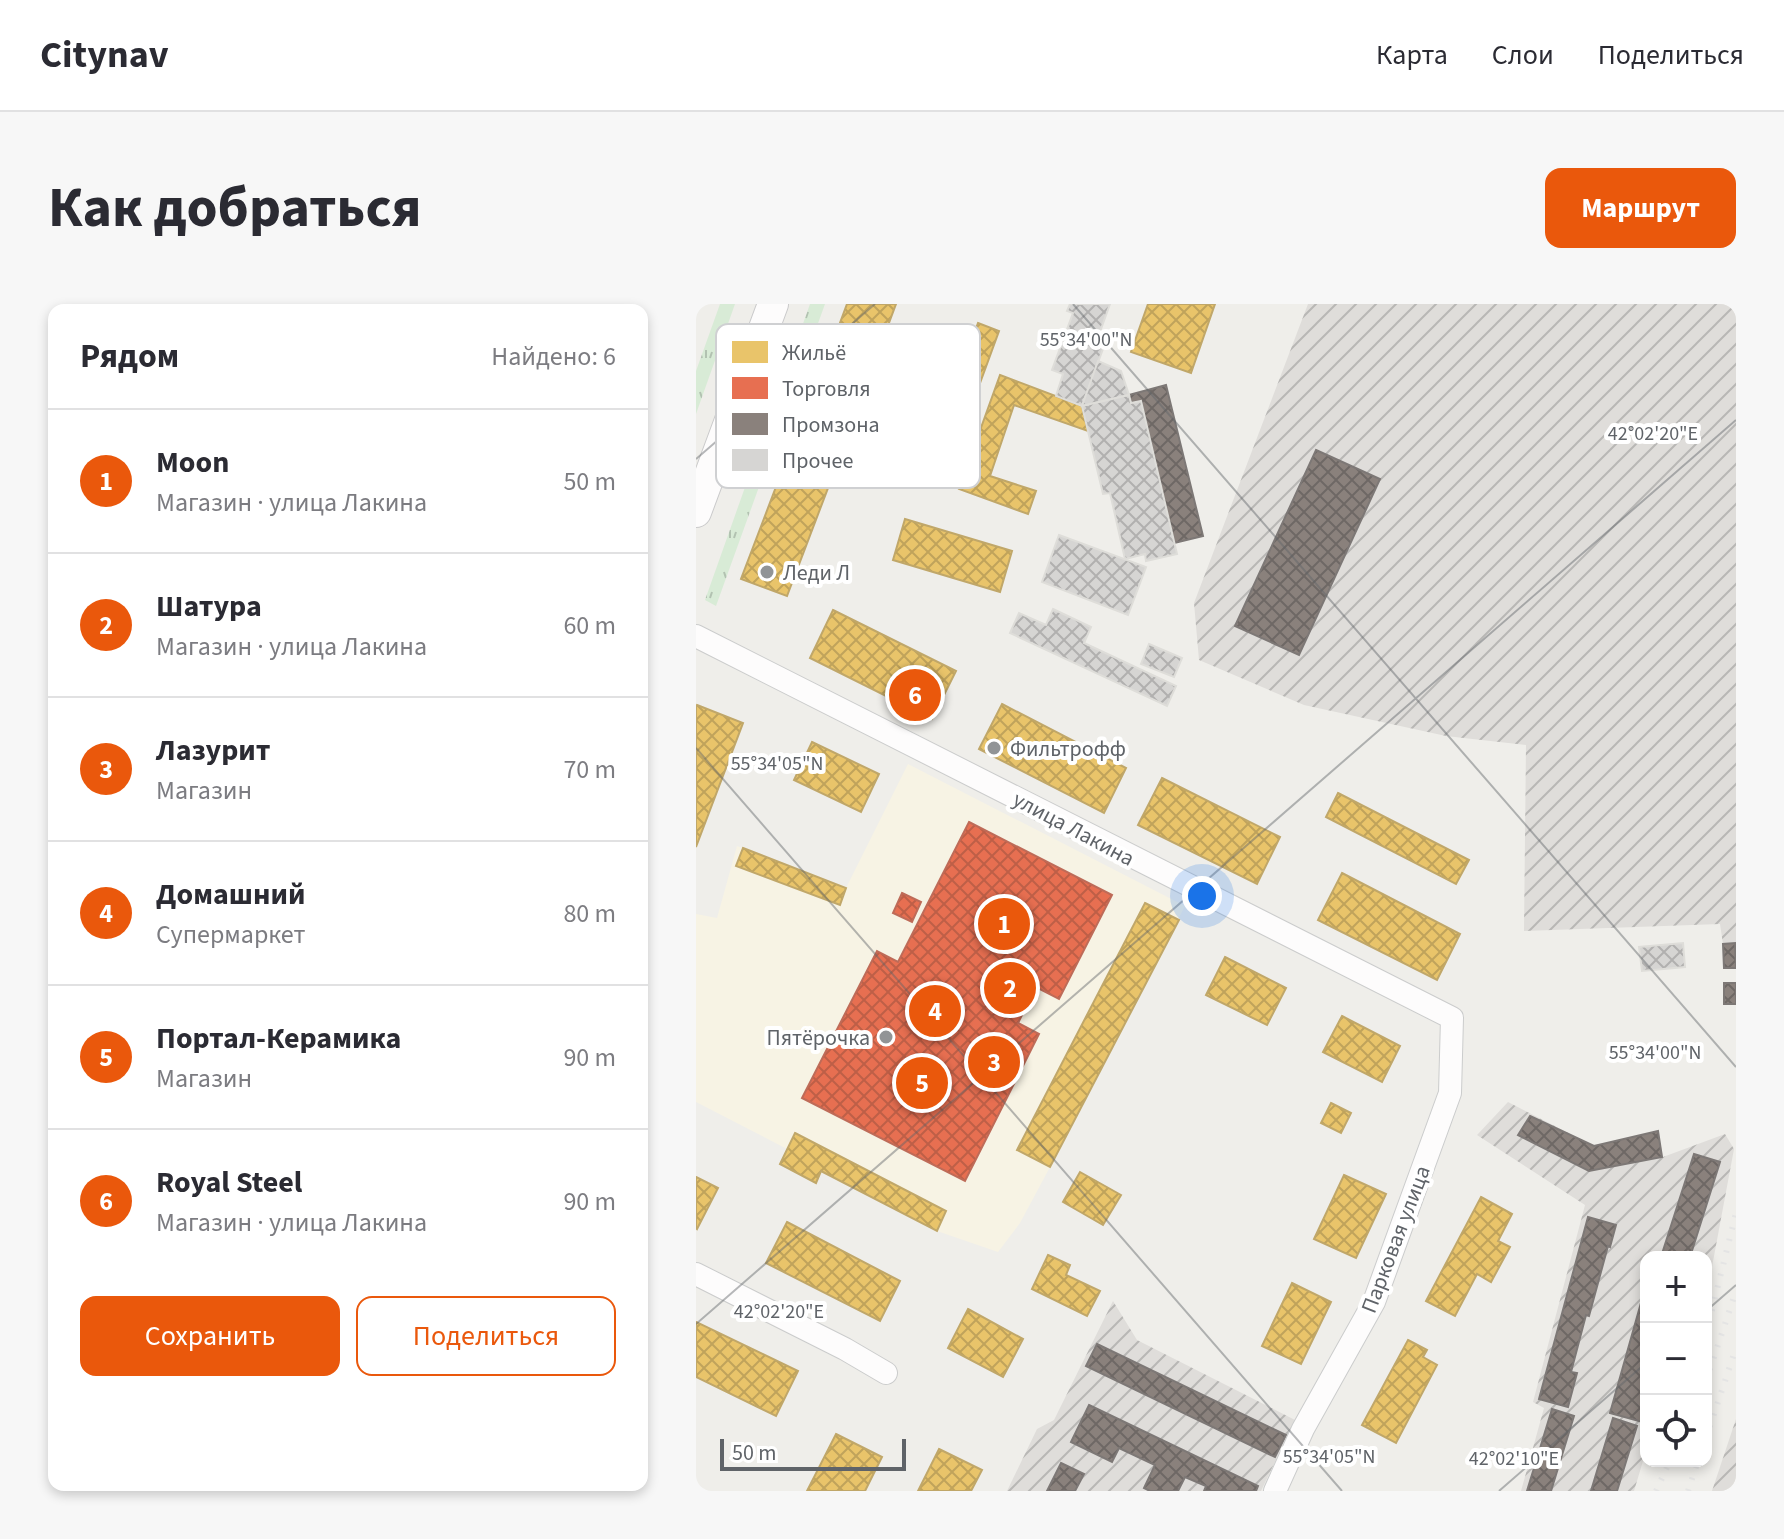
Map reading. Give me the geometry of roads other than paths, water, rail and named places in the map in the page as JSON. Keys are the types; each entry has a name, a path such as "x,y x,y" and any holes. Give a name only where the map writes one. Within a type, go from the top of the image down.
{"main road":[{"path":"766,324 773,304"},
{"path":"696,512 716,458"}],"street":[{"name":"улица Лакина","path":"696,636 1452,1018"},
{"name":"Парковая улица","path":"1275,1491 1303,1429 1374,1302 1450,1093 1452,1018"},
{"path":"696,1274 886,1373"}],"railway":[{"path":"1709,1323 1736,1213"},
{"path":"1712,1363 1736,1291"},
{"path":"1712,1420 1736,1348"},
{"path":"1656,1491 1667,1467"},
{"path":"1688,1491 1696,1467"}],"place":[{"name":"Леди Л","path":"767,572"},
{"name":"Royal Steel","path":"915,695"},
{"name":"Фильтрофф","path":"994,748"},
{"name":"Moon","path":"1004,924"},
{"name":"Шатура","path":"1010,988"},
{"name":"Домашний","path":"935,1011"},
{"name":"Пятёрочка","path":"886,1037"},
{"name":"Лазурит","path":"994,1062"},
{"name":"Портал-Керамика","path":"922,1083"}]}
